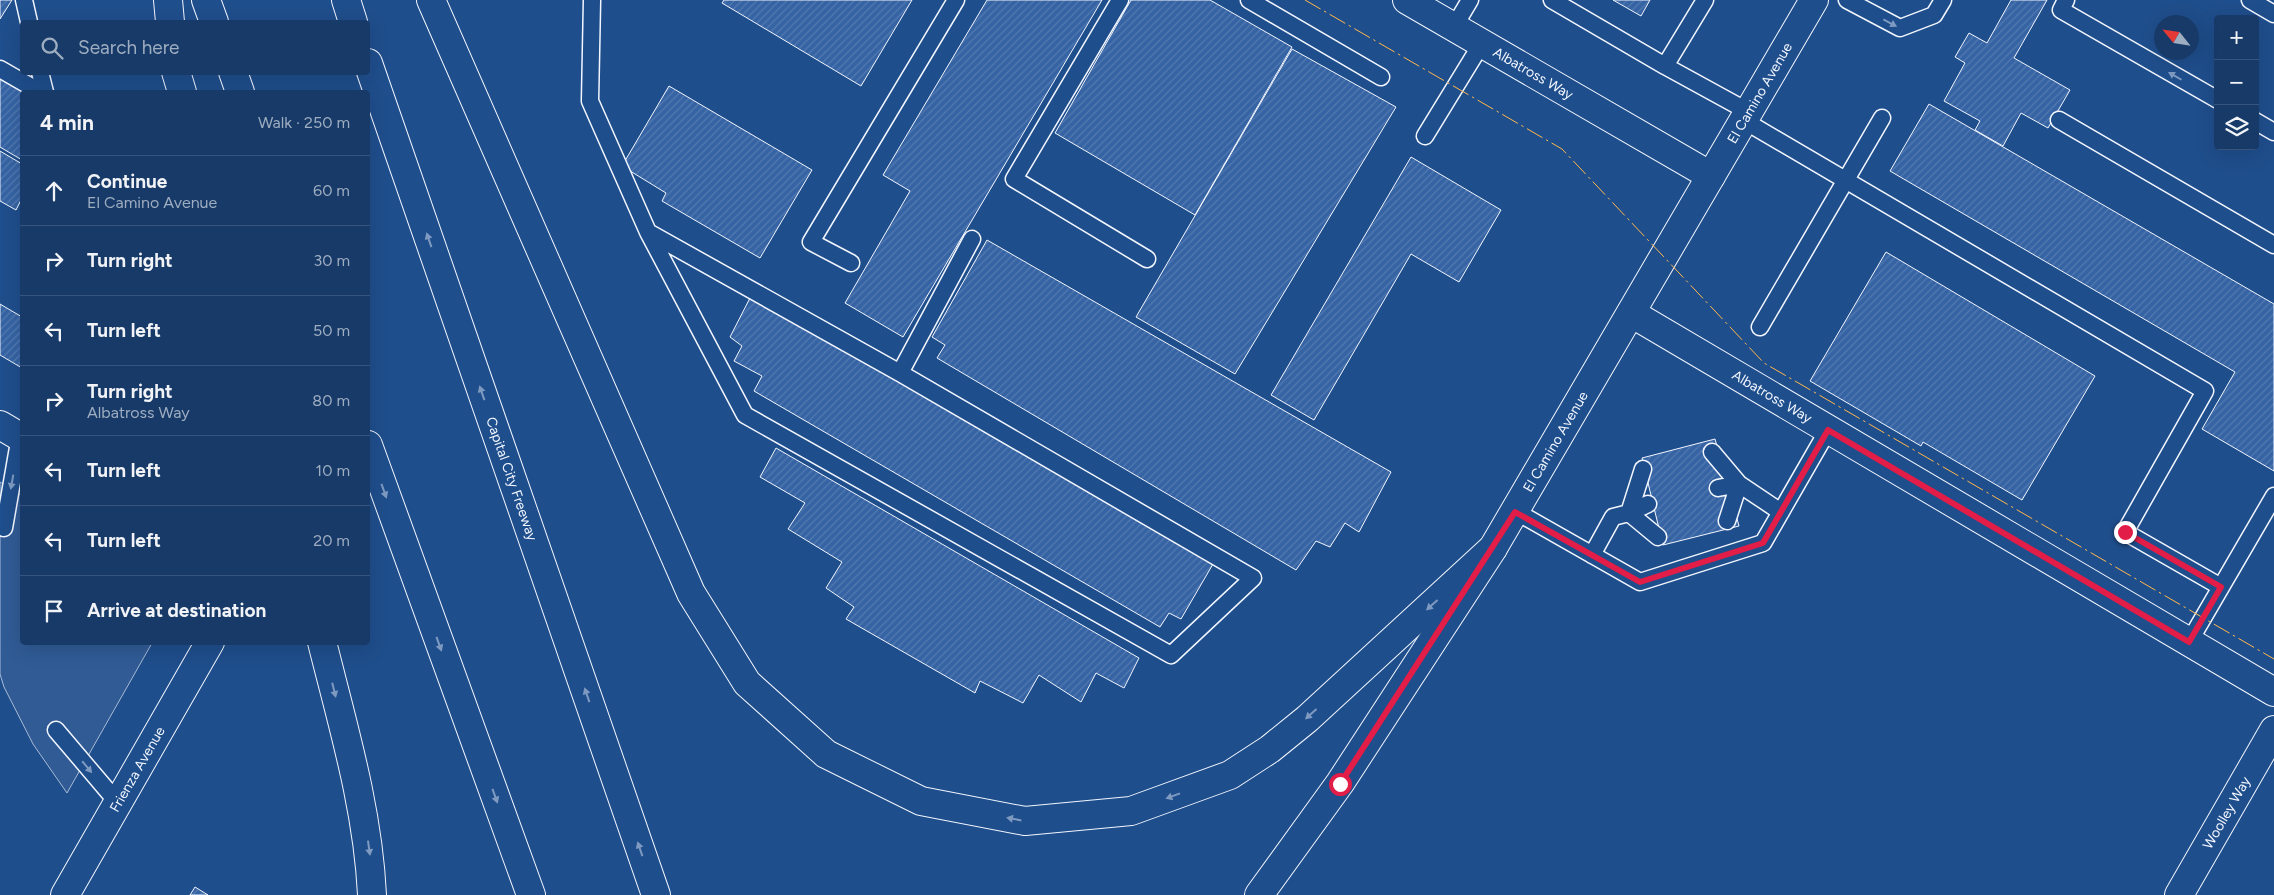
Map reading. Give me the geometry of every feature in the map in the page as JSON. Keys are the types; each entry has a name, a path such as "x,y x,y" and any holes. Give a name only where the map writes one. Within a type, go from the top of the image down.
{"main road":[{"path":"168,0 170,20"},
{"path":"206,0 213,20"},
{"path":"346,0 352,20"},
{"path":"431,0 691,593 747,683 826,754 921,801 940,805 1025,821 1131,812 1230,774 1270,749 1307,719 1493,548"},
{"name":"Albatross Way","path":"1407,0 1711,176"},
{"name":"El Camino Avenue","path":"1259,895 1340,784 1493,548 1814,0"},
{"name":"Capital City Freeway","path":"370,69 656,895"},
{"path":"177,75 181,90"},
{"path":"233,75 239,90"},
{"name":"Albatross Way","path":"1631,313 2274,692"},
{"path":"370,451 531,895"},
{"name":"Frienza Avenue","path":"65,895 208,645"},
{"path":"323,645 363,812 370,855 372,895"},
{"name":"Woolley Way","path":"2179,895 2274,730"}],"lane":[{"path":"24,0 29,20"},
{"path":"592,0 590,101 648,232 746,415 1171,655 1254,578 900,374 648,232"},
{"path":"851,263 811,242 956,0"},
{"path":"1120,0 1014,179 1147,259"},
{"path":"1249,0 1381,77"},
{"path":"1454,27 1470,0"},
{"path":"1552,0 1665,66 1846,180 2205,391 2125,532 2221,587"},
{"path":"1665,66 1705,0"},
{"path":"1847,0 1900,28 1934,15 1944,0"},
{"path":"2066,0 2061,10 2214,98"},
{"path":"2250,0 2274,14"},
{"path":"1425,136 1482,43"},
{"path":"0,68 37,90"},
{"path":"41,75 44,90"},
{"path":"1760,327 1882,118"},
{"path":"2059,120 2274,245"},
{"path":"2259,123 2274,132"},
{"path":"900,374 972,239"},
{"path":"1515,512 1640,582 1763,543 1828,430"},
{"path":"4,528 14,433"},
{"path":"1712,452 1739,484 1781,512"},
{"path":"1630,513 1643,469"},
{"path":"1718,488 1739,484"},
{"path":"1727,520 1739,484"},
{"path":"2189,642 2274,496"},
{"path":"1592,555 1614,517 1630,513 1648,504"},
{"path":"1630,513 1658,537"},
{"path":"56,730 118,803"}],"shaded area":[{"path":"0,482 20,495 20,645 151,645 67,793 33,744 4,687 0,674"}],"building":[{"path":"0,0 12,0 0,19"},
{"path":"724,0 912,0 861,86 722,3"},
{"path":"987,0 1102,0 903,337 845,303 910,191 883,175"},
{"path":"1131,0 1210,0 1292,47 1195,215 1055,133"},
{"path":"1613,0 1650,0 1641,16"},
{"path":"2011,0 2047,0 2014,58 2070,90 2048,128 2021,113 2003,146 1975,130 1980,121 1944,101 1965,63 1955,57 1969,33 1987,43"},
{"path":"1292,49 1396,107 1235,374 1136,317"},
{"path":"0,76 25,90 20,90 20,159 0,147"},
{"path":"669,86 812,170 760,258 662,201 666,193 622,166"},
{"path":"1929,104 2274,304 2274,471 2202,429 2235,372 1890,171"},
{"path":"0,151 20,163 20,202 16,210 0,201"},
{"path":"1411,157 1501,210 1459,282 1411,254 1314,420 1271,395"},
{"path":"987,240 1391,472 1359,532 1345,523 1330,547 1316,541 1296,570 937,358 945,345 932,337"},
{"path":"1886,252 2095,376 2022,500 1923,442 1921,446 1810,381"},
{"path":"751,296 1213,564 1181,619 1169,613 1160,627 754,391 762,376 734,361 742,346 730,337"},
{"path":"0,304 20,316 20,367 0,355"},
{"path":"1715,439 1739,526 1663,545 1642,458"},
{"path":"776,448 1139,658 1124,688 1096,673 1081,702 1039,675 1023,703 980,681 975,693 846,619 854,607 826,588 842,562 788,529 805,503 760,477"},
{"path":"195,887 208,895 190,895"}],"power":[{"path":"1305,0 1562,149 1764,363 2274,659"}],"route":[{"path":"1340,784 1515,512 1640,582 1763,543 1828,430 2189,642 2221,587 2125,532"}]}
